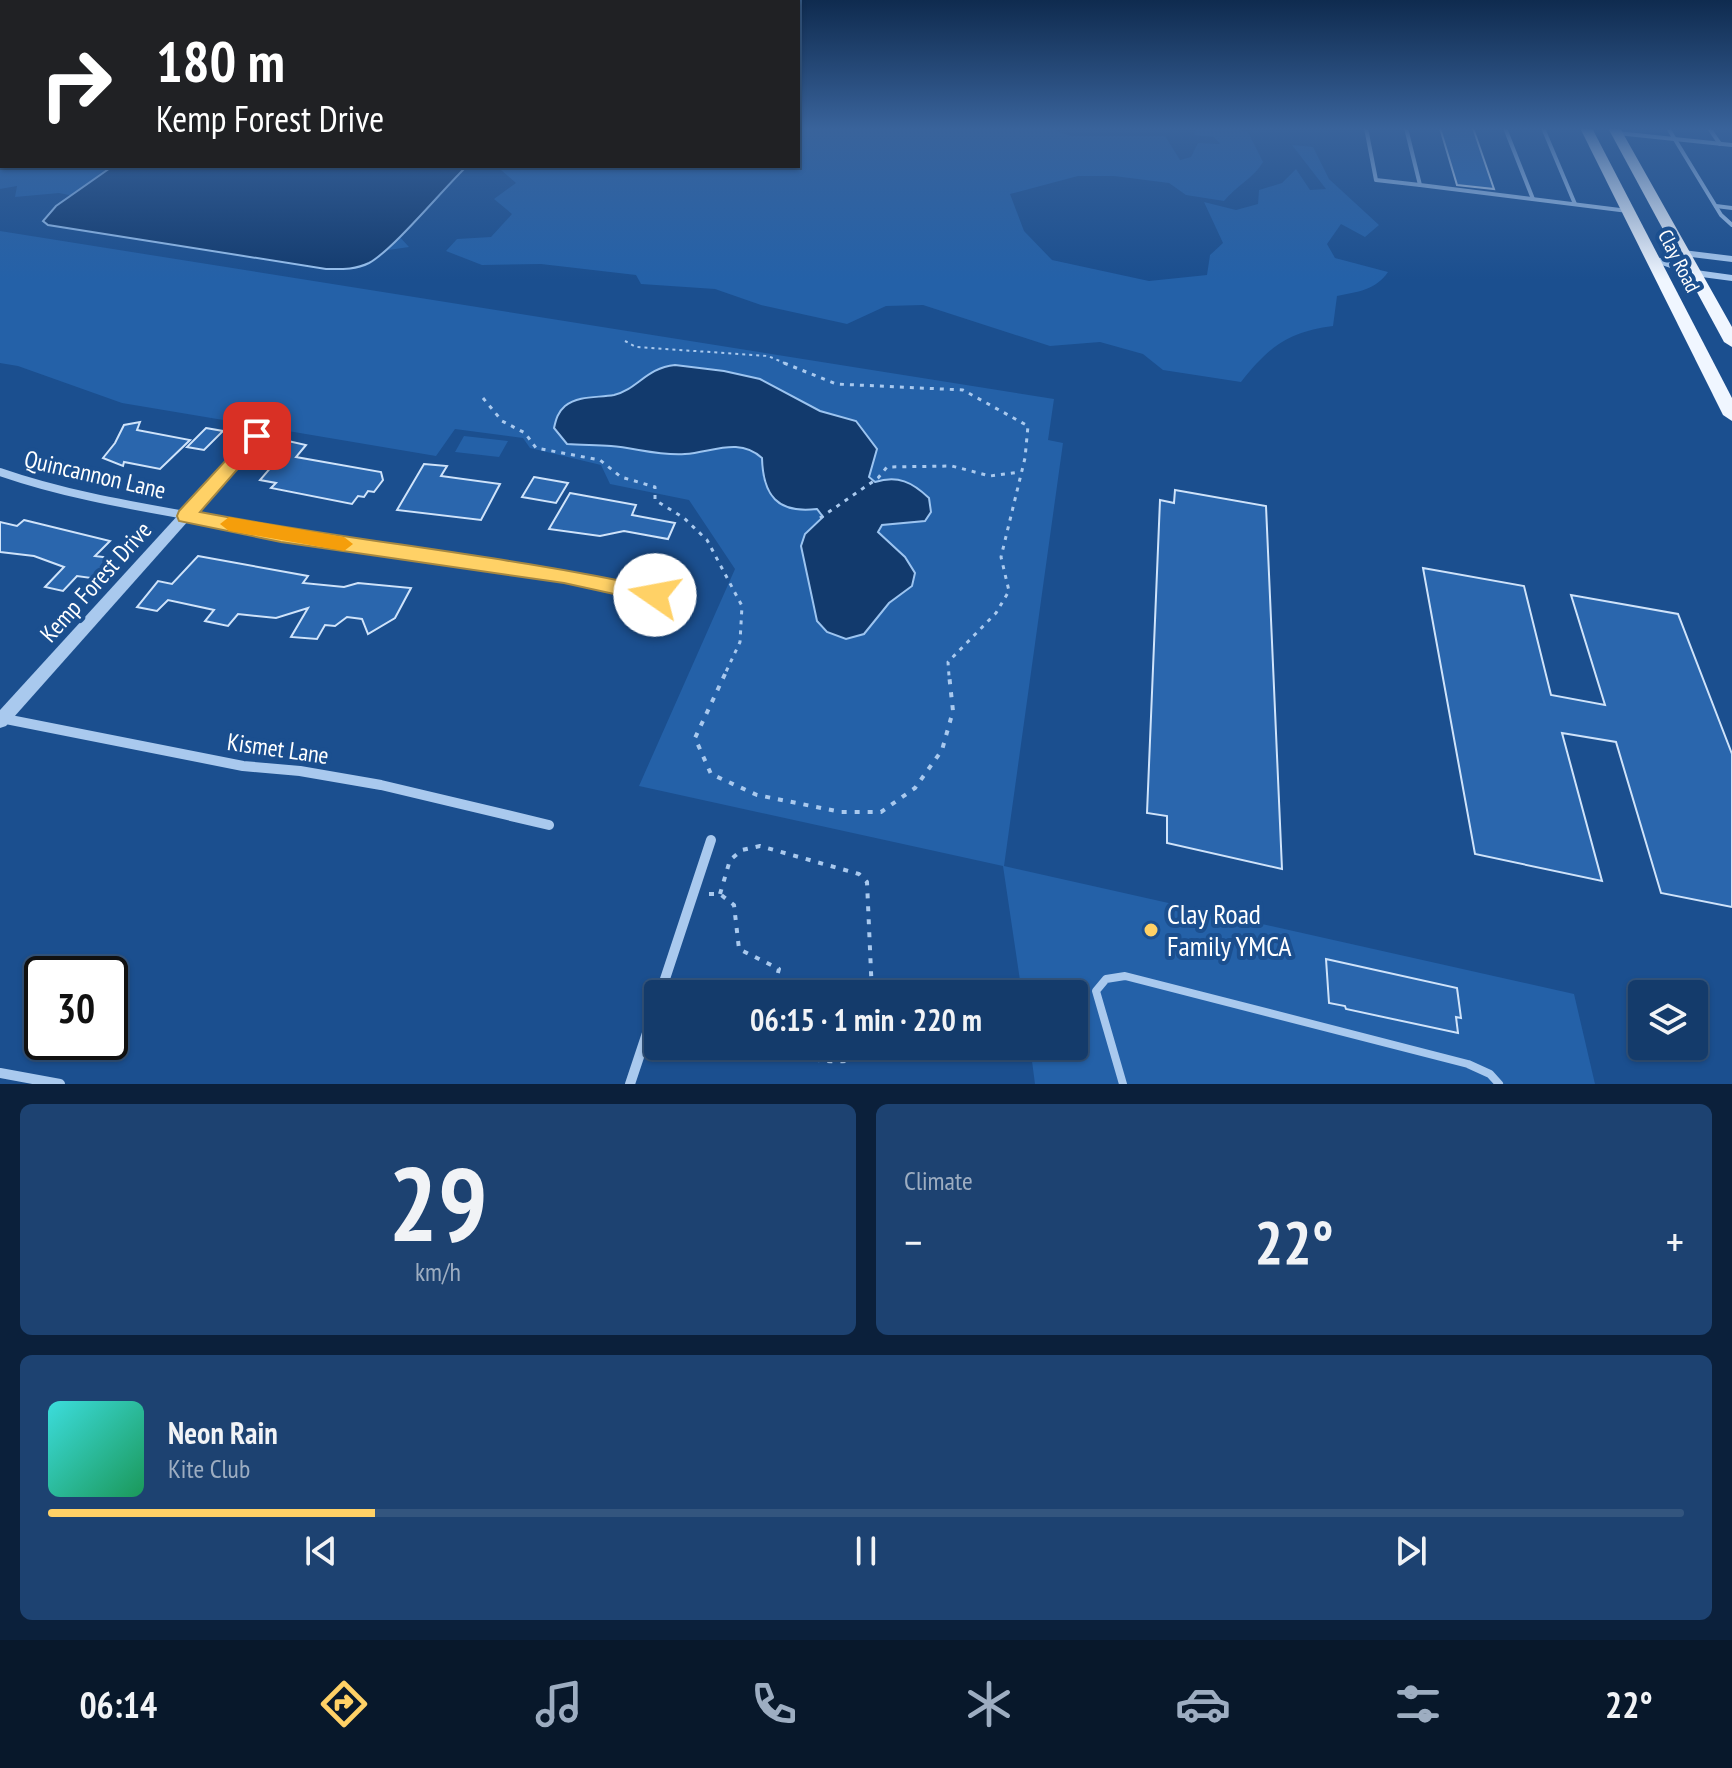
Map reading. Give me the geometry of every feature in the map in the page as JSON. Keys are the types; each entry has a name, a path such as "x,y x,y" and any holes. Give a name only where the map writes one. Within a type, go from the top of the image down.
{"main road":[{"name":"Clay Road","path":"1611,179 1732,415"},
{"name":"Clay Road","path":"1642,179 1732,342"}],"street":[{"path":"1654,259 1683,253 1732,259"},
{"path":"1654,259 1694,273 1732,278"},
{"name":"Kemp Forest Drive","path":"1,719 257,436"},
{"name":"Quincannon Lane","path":"0,472 85,498 295,537 564,575 655,595"},
{"name":"Kismet Lane","path":"1,719 243,766 300,771 381,785 549,825"},
{"path":"665,980 711,840"},
{"path":"630,1084 644,1042"},
{"path":"0,1073 60,1084"}],"lane":[{"path":"1376,179 1629,211"},
{"path":"1418,179 1420,185"},
{"path":"1525,179 1533,199"},
{"path":"1564,179 1575,204"},
{"path":"1699,179 1732,225"},
{"path":"1716,206 1732,208"},
{"path":"1123,1084 1096,991 1106,979 1125,976 1468,1064 1490,1074 1499,1084"}],"path":[{"path":"483,398 502,421 525,433 536,448 610,464 615,474 655,487 655,500 696,524 717,557 734,598 742,606 740,642 695,738 711,774 757,795 841,812 881,812 915,788 942,750 953,711 948,662 996,613 1009,591 1001,557 1022,472 1028,426 963,390 836,384 768,356 636,347 625,341"},
{"path":"820,518 878,478 887,467 952,466 990,476 1022,472"},
{"path":"776,980 779,969 772,962 752,958 739,949 734,905 720,894 729,857 744,846 760,846 859,874 867,882 871,980"}],"shaded area":[{"path":"0,179 309,179 397,234 409,247 361,254 59,193 15,197 17,186 0,189"},
{"path":"95,179 455,179 379,256 353,268 326,269 48,225 43,221 56,206"},
{"path":"511,179 1068,179 1010,194 1024,231 1052,260 1149,281 1207,275 1210,255 1223,243 1204,202 1236,210 1258,204 1259,190 1286,179 1302,179 1310,190 1326,189 1318,179 1329,179 1379,225 1365,237 1341,224 1327,244 1335,258 1388,272 1372,286 1337,296 1333,326 1303,332 1280,343 1241,382 1163,370 1143,354 1100,342 1050,346 923,305 886,306 847,324 761,305 715,289 641,284 636,275 541,264 482,265 446,251 457,239 491,237 512,214 494,199 516,183"},
{"path":"1134,179 1248,179 1224,201 1186,195 1169,183"},
{"path":"0,231 1054,399 1048,440 1063,443 1004,866 1574,994 1595,1084 1035,1084 1032,1060 1088,1060 1088,980 1020,980 1003,866 639,786 735,569 689,500 610,484 601,465 530,448 523,438 455,429 436,456 122,403 18,366 0,363"},
{"path":"675,365 760,379 820,411 856,421 877,449 869,477 875,482 891,479 904,481 929,498 931,512 925,521 882,525 878,532 905,557 915,573 912,586 889,603 864,634 846,639 827,632 817,621 801,546 805,534 823,517 817,509 792,508 775,499 765,482 762,458 753,452 725,447 675,454 567,444 554,428 559,413 570,402 614,395 657,370"},
{"path":"464,436 508,441 499,457 455,452"}],"building":[{"path":"1455,179 1490,179 1494,189 1457,185"},
{"path":"140,422 137,430 190,440 160,469 124,462 123,466 103,458 124,425"},
{"path":"206,428 223,431 204,450 187,447"},
{"path":"288,441 306,445 296,457 381,472 383,480 374,492 368,491 364,497 358,496 352,504 271,488 276,483 260,480 273,465 268,464"},
{"path":"424,464 447,466 441,476 500,484 481,520 397,510"},
{"path":"534,477 568,483 556,503 522,497"},
{"path":"1175,490 1266,506 1282,869 1167,843 1167,816 1147,813 1160,500 1174,503"},
{"path":"570,493 636,505 632,515 675,523 668,539 624,531 600,536 549,529"},
{"path":"24,520 110,541 95,556 111,558 91,578 77,576 63,591 45,587 64,567 34,556 0,552 0,522 17,526"},
{"path":"198,556 308,576 303,583 344,587 358,583 411,588 395,618 368,634 362,619 347,617 335,626 325,625 317,639 291,637 308,608 276,618 238,614 228,626 205,621 214,610 168,600 157,611 137,607 158,581 172,584"},
{"path":"1423,568 1524,586 1551,695 1605,705 1571,595 1678,614 1732,754 1732,907 1661,893 1616,742 1562,733 1602,881 1475,854"},
{"path":"1326,959 1457,988 1461,1018 1456,1017 1458,1033 1329,1003"}],"slow traffic":[{"path":"229,524 344,544"}],"place":[{"name":"Clay Road Family YMCA","path":"1151,930"}],"route":[{"path":"257,436 185,516 281,535 564,575 655,595"}]}
